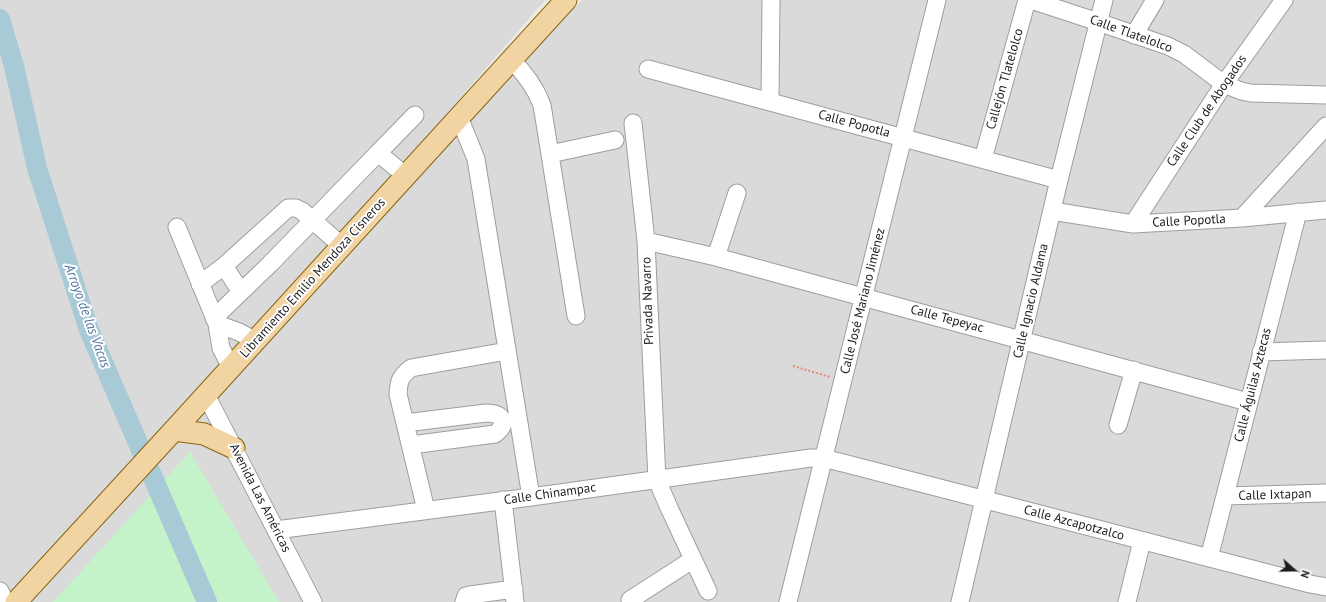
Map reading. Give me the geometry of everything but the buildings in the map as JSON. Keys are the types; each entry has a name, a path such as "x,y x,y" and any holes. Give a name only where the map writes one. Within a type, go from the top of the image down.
{"main road":[{"name":"Libramiento Emilio Mendoza Cisneros","path":"16,602 566,0"},
{"path":"174,430 204,434 234,448"}],"street":[{"path":"770,101 771,0"},
{"name":"Calle José Mariano Jiménez","path":"788,602 937,0"},
{"name":"Callejón Tlatelolco","path":"983,159 1027,0"},
{"name":"Calle Tlatelolco","path":"1031,0 1168,46 1184,54 1224,84 1240,91 1251,93 1326,95"},
{"name":"Calle Ignacio Aldama","path":"960,602 983,499 1104,0"},
{"path":"1134,35 1155,0"},
{"name":"Calle Club de Abogados","path":"1133,224 1224,84 1284,0"},
{"path":"511,60 521,70 538,94 542,105 576,316"},
{"name":"Calle Popotla","path":"648,69 1060,180"},
{"path":"216,321 241,292 415,115"},
{"path":"459,117 476,159 530,497"},
{"name":"Privada Navarro","path":"633,123 646,241 657,480"},
{"path":"1242,218 1326,126"},
{"path":"550,154 614,140"},
{"path":"378,153 406,176"},
{"path":"716,257 737,193"},
{"path":"200,284 224,266 288,208 296,208 302,211 342,246"},
{"name":"Calle Popotla","path":"1052,211 1133,224 1242,218 1326,210"},
{"name":"Calle Águilas Aztecas","path":"1209,558 1298,212"},
{"path":"177,226 216,321 221,348 230,368"},
{"name":"Calle Tepeyac","path":"646,241 716,257 1248,402"},
{"path":"224,266 241,292"},
{"path":"216,321 256,341"},
{"path":"1261,352 1326,350"},
{"path":"426,510 398,394 399,383 402,375 411,368 507,352"},
{"path":"1118,425 1134,370"},
{"name":"Avenida Las Américas","path":"206,395 313,602"},
{"path":"405,423 486,413 494,413 502,418 503,425 495,434 411,445"},
{"name":"Calle Chinampac","path":"276,530 657,480 810,458 823,458"},
{"name":"Calle Azcapotzalco","path":"823,458 1326,587"},
{"path":"657,480 692,560 708,591"},
{"name":"Calle Ixtapan","path":"1225,496 1326,493"},
{"path":"464,602 466,596 515,596 503,500"},
{"path":"1127,602 1142,540"},
{"path":"630,600 692,560"},
{"path":"0,590 5,602"}],"path":[{"path":"793,366 842,380"}],"shaded area":[{"path":"0,0 545,0 196,404 582,0 1326,0 1326,602 0,602"}],"green space":[{"path":"190,452 279,602 53,602"}],"waterway":[{"name":"Arroyo de las Vacas","path":"0,19 14,66 37,168 89,330 207,602"}]}
